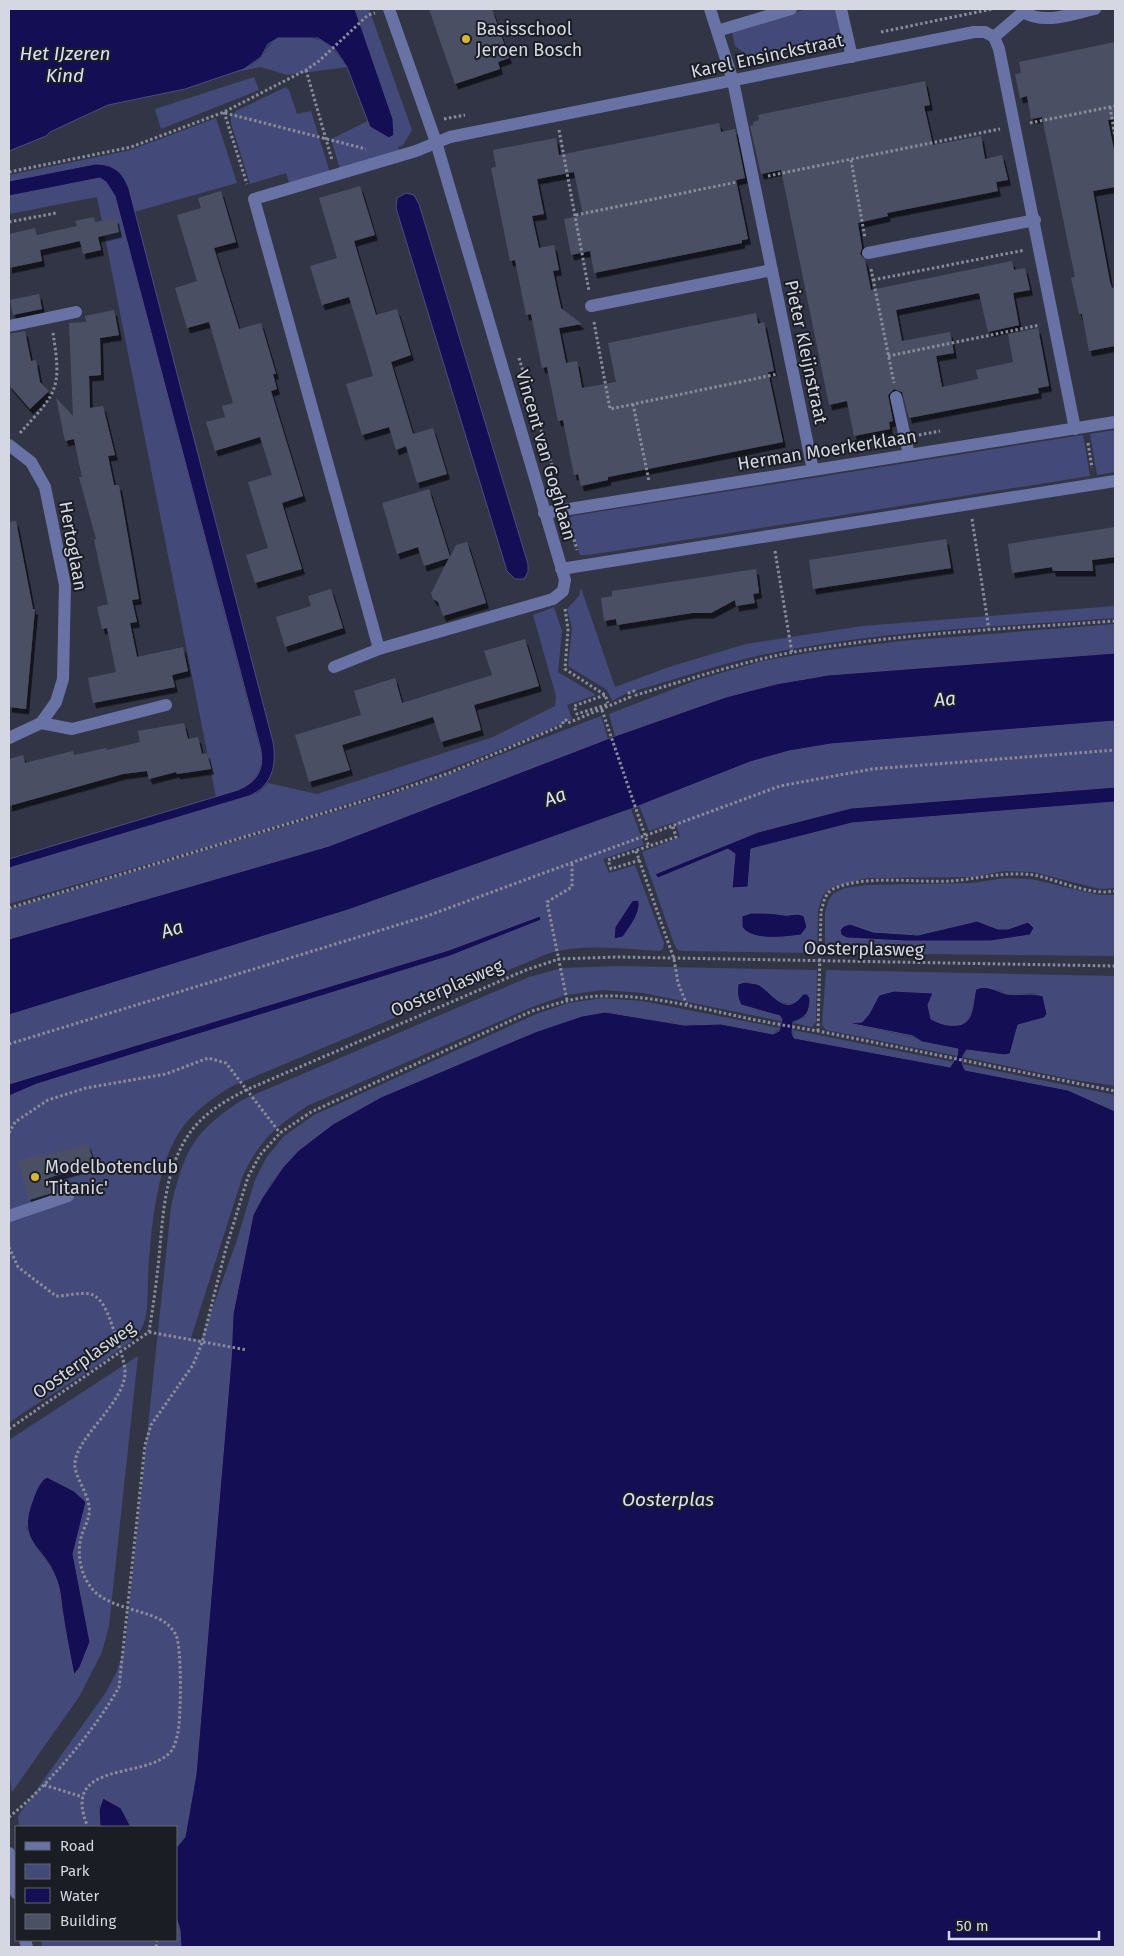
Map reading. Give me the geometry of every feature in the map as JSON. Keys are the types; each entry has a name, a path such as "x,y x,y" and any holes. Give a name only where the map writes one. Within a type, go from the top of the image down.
{"street":[{"name":"Vincent van Goghlaan","path":"389,9 436,142 561,569 564,580 563,591"},
{"name":"Pieter Kleijnstraat","path":"710,9 733,81 813,470"},
{"path":"717,31 791,9"},
{"path":"840,9 852,56"},
{"path":"1080,428 1055,322 1016,126 999,49 994,38 1022,10 1034,18 1047,19 1095,9"},
{"name":"Karel Ensinckstraat","path":"436,142 974,32 985,32 994,38"},
{"path":"379,649 254,198 416,151 436,142"},
{"path":"868,253 1035,220"},
{"name":"Pieter Kleijnstraat","path":"591,306 772,270"},
{"path":"9,326 76,312"},
{"path":"896,397 909,455"},
{"name":"Herman Moerkerklaan","path":"544,513 1115,422"},
{"name":"Hertoglaan","path":"9,445 31,462 45,487 65,585 63,679 56,702 41,723 9,738"},
{"path":"561,569 1115,481"},
{"path":"334,667 379,649 553,599 563,591"},
{"path":"41,723 72,729 166,705"},
{"path":"9,1216 68,1196"},
{"path":"9,1853 15,1887"}],"path":[{"path":"9,172 131,147 224,112 306,70 319,61 368,16"},
{"path":"306,70 336,175"},
{"path":"576,215 1115,106"},
{"path":"1110,107 1115,136"},
{"path":"224,112 373,150"},
{"path":"224,112 254,198"},
{"path":"851,160 896,397"},
{"path":"9,222 56,213"},
{"path":"873,280 1040,247"},
{"path":"9,445 51,399 56,385 57,362 51,318"},
{"path":"888,356 1055,322"},
{"path":"633,404 649,482"},
{"path":"1080,428 1095,484"},
{"path":"969,504 989,630"},
{"path":"772,535 792,653"},
{"path":"563,591 568,629 565,669 606,695 609,705"},
{"path":"606,695 574,706 577,714 630,697 629,693 634,691 636,695 761,659 792,653 900,638 1115,621"},
{"path":"9,908 390,793 507,750 563,726 563,721 566,720 568,723 602,710 609,705"},
{"path":"602,710 649,846"},
{"path":"9,1044 427,916 780,786 872,769 1115,750"},
{"path":"640,860 612,869 608,860 676,837 673,826 645,836"},
{"path":"636,850 674,959 678,983 687,1005"},
{"path":"567,1000 547,902 572,887 572,863"},
{"path":"818,1031 821,911 826,896 832,890 867,881 933,882 1005,874 1032,875 1100,892 1115,891"},
{"name":"Oosterplasweg","path":"9,1429 149,1332 164,1207 173,1170 186,1138 216,1106 246,1090 492,983 559,959 618,957 1115,966"},
{"path":"9,1817 44,1785 108,1706 119,1687 129,1609 145,1445 151,1425 193,1365 202,1343 224,1257 248,1176 260,1155 280,1133 311,1112 532,1011 567,1000 603,996 643,998 687,1005 778,1025 818,1031 1115,1091"},
{"path":"9,1133 15,1122 48,1100 86,1088 166,1074 208,1058 226,1063 280,1133"},
{"path":"9,1247 18,1267 56,1296 91,1294 99,1301 109,1316 125,1372 120,1393 81,1447 75,1464 78,1480 89,1505 88,1521 82,1534 78,1554 83,1572 94,1591 129,1609 166,1623 176,1634 180,1653 178,1732 172,1750 158,1762 110,1774 94,1781 83,1797 82,1814 88,1826"},
{"path":"149,1332 248,1350"},
{"path":"44,1785 83,1797"}],"green space":[{"path":"355,9 369,9 412,130 403,145 398,147 400,152 340,169 331,139 368,121 370,127 393,119"},
{"path":"807,9 836,9 844,36 748,56 735,46 732,32"},
{"path":"278,38 310,38 318,40 332,48 347,67 287,75 261,67 230,73 251,65"},
{"path":"254,77 259,90 161,129 155,109"},
{"path":"286,87 289,90 297,114 311,111 330,173 290,185 286,173 250,184 231,123 231,116 236,111"},
{"path":"216,118 237,183 134,212 123,177 112,167 105,164 9,181 9,175 131,150"},
{"path":"100,178 106,182 115,196 262,757 257,775 253,781 241,789 216,797 97,197 9,214 9,196"},
{"path":"1115,430 1115,472 1097,475 1090,434"},
{"path":"1083,435 1090,476 589,555 580,555 569,519 572,516"},
{"path":"581,588 615,687 669,667 746,644 862,626 1115,606 1115,618 938,630 805,647 727,663 627,693 612,701 607,690 568,666 572,628 567,609 579,596"},
{"path":"554,607 562,631 558,672 596,695 567,705 572,719 504,748 364,798 294,821 9,904 9,868 249,796 259,792 268,783 317,794 493,737 555,706 556,696 533,615"},
{"path":"1115,624 1115,653 828,675 776,684 726,697 615,736 609,714 697,680 762,661 813,652 901,641"},
{"path":"601,716 608,739 329,846 9,939 9,909 390,795"},
{"path":"1115,721 1115,787 851,808 758,832 655,874 658,878 728,849 736,854 732,888 748,886 751,849 852,823 1115,802 1115,888 1100,889 1033,872 1005,871 972,877 867,878 831,888 823,895 818,910 817,953 683,951 678,950 674,944 642,852 680,837 675,822 649,831 639,805 750,762 789,751 831,744"},
{"path":"631,809 644,845 603,859 609,873 635,865 664,943 663,949 660,951 588,948 547,954 232,1086 209,1101 183,1126 170,1149 164,1166 159,1184 153,1224 146,1315 137,1336 90,1371 9,1423 9,1096 37,1084 450,956 541,920 540,917 449,950 9,1084 9,1015 348,910"},
{"path":"1005,878 1031,879 1099,895 1115,895 1115,956 825,953 825,912 829,899 834,893 845,888 867,885 972,883"},
{"path":"618,966 817,970 816,1022 812,1027 793,1023 805,1017 810,1006 798,1001 789,1004 779,1001 767,992 752,1009 780,1016 781,1021 643,993 603,990 566,995 532,1007 307,1106 269,1135 256,1152 243,1175 191,1338 201,1340 236,1243 255,1180 266,1158 284,1136 314,1115 534,1015 568,1003 602,998 642,1001 780,1028 773,1034 721,1024 684,1025 605,1012 582,1016 535,1032 381,1097 333,1124 299,1150 271,1183 253,1215 233,1314 231,1360 196,1774 185,1837 178,1846 178,1826 131,1826 128,1819 99,1805 100,1826 19,1826 18,1816 106,1692 117,1671 125,1646 171,1207 181,1171 193,1144 212,1123 242,1100 529,977 562,968"},
{"path":"826,970 1115,976 1115,1086 1070,1079 963,1057 967,1050 1004,1055 1018,1025 1044,1018 1036,993 1007,994 996,989 975,994 967,1020 957,1026 942,1024 931,1019 928,1005 933,993 879,995 869,1014 862,1022 851,1024 958,1049 957,1056 826,1030 822,1025"},
{"path":"793,1030 954,1062 951,1067 794,1038"},
{"path":"962,1064 1115,1095 1115,1111 965,1070"},
{"path":"138,1356 109,1626 102,1652 79,1697 12,1792 9,1774 9,1440","holes":["47,1477 74,1491 85,1502 73,1554 90,1642 67,1643 58,1582 50,1566 34,1545 26,1528"]},
{"path":"178,1924 180,1930 181,1947 42,1947 41,1941 178,1941"}],"water":[{"name":"Het IJzeren Kind","path":"9,9 355,9 393,119 394,135 389,138 370,127 347,67 335,49 318,38 278,38 268,44 261,57 244,69 185,89 108,105 50,132 46,136 9,151"},
{"path":"95,164 112,167 117,170 124,178 129,189 273,742 274,759 268,781 257,792 249,796 9,868 9,859 238,790 256,778 262,761 260,746 115,196 106,182 100,178 9,196 9,181"},
{"path":"406,193 414,195 419,204 528,564 528,572 524,579 515,579 507,571 396,208 397,198"},
{"name":"Aa","path":"1115,653 1115,721 831,744 789,751 750,762 631,809 348,910 9,1015 9,939 329,846 615,736 726,697 776,684 828,675"},
{"path":"1115,787 1115,802 852,823 751,849 748,887 732,888 735,854 728,849 658,878 655,874 758,832 851,808"},
{"path":"632,901 639,901 639,906 634,920 623,937 614,939 615,927"},
{"path":"751,913 801,915 804,916 807,927 801,935 761,937 753,935 742,927 742,916"},
{"path":"540,916 541,920 450,956 37,1084 9,1096 9,1084 449,950"},
{"path":"977,921 998,929 1008,929 1028,922 1034,928 1030,935 991,941 904,941 847,938 841,935 840,930 850,924 873,932 918,935"},
{"name":"Oosterplas","path":"745,982 757,984 784,1004 790,1004 803,994 807,994 810,998 809,1007 801,1019 793,1022 792,1033 794,1038 950,1067 957,1056 958,1049 922,1042 913,1036 848,1023 862,1022 869,1014 879,995 894,991 933,993 928,1005 931,1019 950,1025 963,1023 970,1016 976,989 984,987 1007,994 1043,996 1047,1014 1044,1018 1018,1025 1010,1054 1004,1055 967,1050 962,1060 965,1070 1068,1090 1115,1111 1115,1947 181,1947 178,1924 178,1846 185,1837 196,1774 231,1360 233,1314 253,1215 262,1198 283,1167 299,1150 333,1124 381,1097 535,1032 582,1016 605,1012 684,1025 721,1024 773,1034 779,1031 782,1019 780,1016 741,1005 738,984"},
{"path":"47,1477 74,1491 86,1502 73,1554 90,1642 80,1667 74,1675 58,1585 52,1569 34,1543 27,1526 28,1514 35,1493"},
{"path":"103,1798 121,1808 130,1826 100,1826 99,1810"}],"building":[{"path":"429,9 492,9 509,58 498,62 500,69 455,84"},
{"path":"1115,42 1115,119 1108,120 1115,155 1115,187 1093,191 1110,282 1112,288 1115,287 1115,346 1089,351 1082,314 1079,314 1071,278 1075,277 1042,117 1031,119 1027,96 1020,98 1015,74 1021,73 1019,62"},
{"path":"925,81 930,105 924,106 933,145 981,136 985,159 1002,155 1008,180 996,182 998,191 887,213 888,216 858,223 862,248 860,254 865,260 871,290 1012,261 1014,270 1025,268 1030,290 1013,293 1019,325 988,332 979,293 896,310 902,341 950,332 954,353 936,356 942,387 978,379 976,370 1013,362 1008,334 1038,328 1049,386 1038,388 1039,393 909,418 902,392 894,389 888,395 893,421 889,422 890,429 854,436 847,401 829,405 781,170 761,174 750,126 753,125 753,122 759,120 758,115"},
{"path":"719,123 721,132 735,129 745,178 736,180 748,239 742,240 742,243 594,273 590,251 571,255 564,219 583,215 574,172 537,179 544,214 532,216 539,248 554,245 559,270 553,271 561,308 582,324 559,328 566,363 577,361 582,388 616,382 608,343 756,313 758,324 764,322 774,371 768,372 783,442 608,477 608,480 581,486 578,474 574,475 563,420 558,421 547,367 542,368 531,314 526,315 515,260 510,261 491,168 496,167 493,150 556,138 559,155"},
{"path":"360,186 375,235 354,241 376,315 397,309 411,355 391,362 413,434 433,428 447,474 417,483 406,446 396,450 389,427 362,435 346,384 373,376 368,358 349,297 322,305 310,266 337,258 319,198"},
{"path":"221,191 236,242 214,248 239,329 261,323 276,374 273,374 277,389 271,391 303,496 282,503 302,569 255,583 246,555 268,548 248,482 272,475 260,437 215,451 206,422 225,417 222,406 233,403 209,322 187,328 175,288 197,281 177,215 201,208 198,198"},
{"path":"94,217 95,222 116,218 119,232 98,237 101,250 83,254 80,241 40,250 42,261 9,268 9,234 35,228 37,235 77,226 75,221"},
{"path":"39,294 42,309 13,315 10,300"},
{"path":"114,310 119,335 100,338 101,375 89,376 90,408 103,406 115,455 108,456 114,485 119,485 139,599 132,600 137,622 130,623 137,657 183,647 188,671 172,675 175,687 93,703 88,678 116,672 107,628 102,629 97,607 108,604 94,540 96,539 79,477 82,477 74,439 65,441 56,398 73,416 69,323 86,322 85,316"},
{"path":"25,331 31,361 36,360 40,382 49,391 30,409 9,385 9,334"},
{"path":"429,489 450,557 456,545 467,542 486,603 443,616 438,602 433,599 431,593 449,558 424,566 418,547 397,554 382,503"},
{"path":"16,521 33,609 35,609 26,709 9,707 9,522"},
{"path":"1115,527 1115,557 1092,560 1093,571 1053,571 1052,567 1012,573 1008,544"},
{"path":"946,539 951,568 813,589 809,560"},
{"path":"756,569 759,593 753,594 755,603 736,606 735,600 711,613 692,613 617,625 616,619 604,621 601,598 612,596 612,591"},
{"path":"331,589 343,628 285,647 276,617 311,606 308,596"},
{"path":"525,639 539,686 474,705 481,730 441,742 433,717 342,745 350,770 309,782 295,735 361,715 354,691 395,678 402,703 492,675 484,651"},
{"path":"184,723 188,739 198,737 202,754 207,753 211,769 177,774 176,772 149,779 147,771 123,774 9,806 9,759 23,755 25,763 73,751 74,755 106,748 107,750 140,742 138,731"},
{"path":"88,1144 94,1164 48,1178 52,1193 29,1200 18,1161 41,1154 42,1157"}],"place":[{"name":"Basisschool Jeroen Bosch","path":"466,39"},
{"name":"Modelbotenclub 'Titanic'","path":"35,1177"}]}
